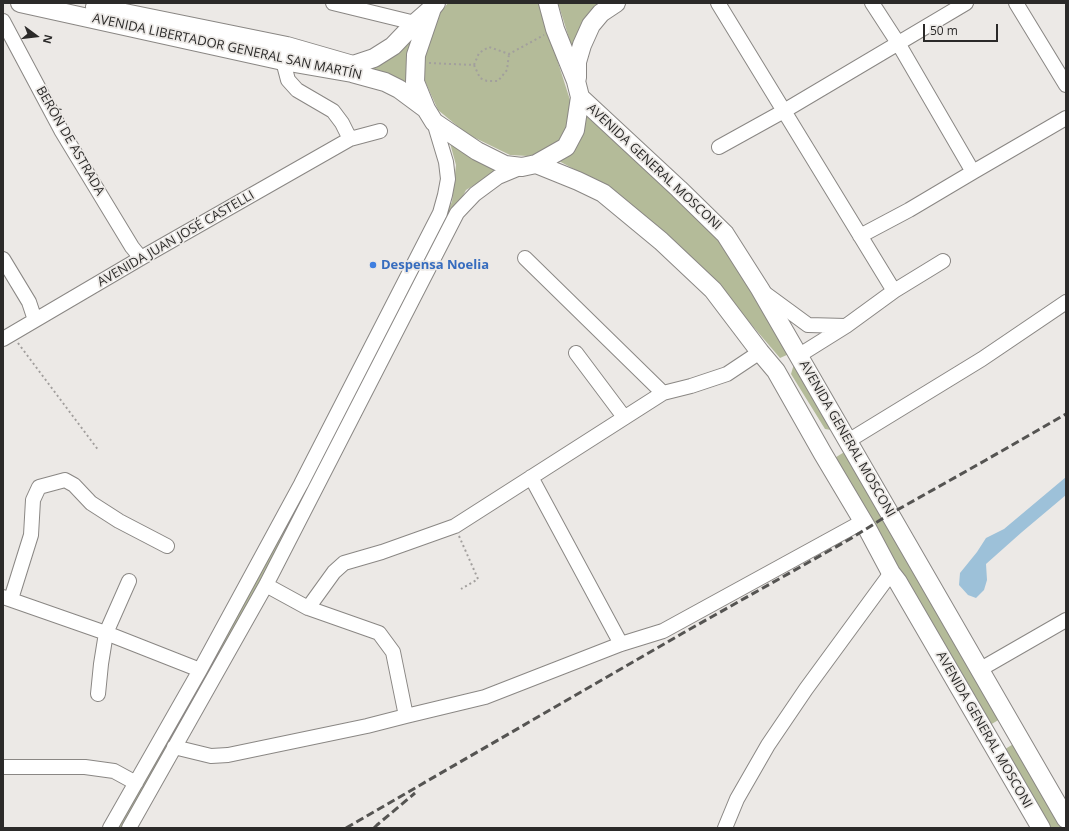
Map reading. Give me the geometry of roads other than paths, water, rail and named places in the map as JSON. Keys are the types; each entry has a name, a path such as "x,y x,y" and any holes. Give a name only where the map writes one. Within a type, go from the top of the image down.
{"main road":[{"name":"AVENIDA LIBERTADOR GENERAL SAN MARTÍN","path":"20,3 353,65 374,58 393,46 434,6"},
{"name":"AVENIDA LIBERTADOR GENERAL SAN MARTÍN","path":"77,3 285,53 385,82 398,89 430,116 477,150 505,165 529,166"},
{"path":"548,3 555,29 578,89"},
{"path":"529,166 566,147 575,130 578,89 577,62 582,44 591,25 601,13 616,3"},
{"path":"430,116 415,82 416,55 434,6"},
{"name":"AVENIDA GENERAL MOSCONI","path":"578,89 725,234 760,289 1066,819"},
{"name":"AVENIDA GENERAL MOSCONI","path":"529,166 578,182 603,193 661,241 713,290 776,371 891,573 898,582 1041,828"},
{"path":"776,371 798,356"},
{"path":"823,454 848,441"},
{"path":"989,740 1011,726"}],"street":[{"path":"333,3 415,23"},
{"path":"718,3 894,291"},
{"path":"872,3 898,43 973,172"},
{"path":"719,147 784,111 966,3"},
{"path":"1016,3 1066,85"},
{"name":"BERÓN DE ASTRADA","path":"3,21 61,130 132,247 141,258"},
{"path":"285,53 288,80 297,90 333,111 342,123 350,139"},
{"path":"110,828 200,670 301,484 440,213 448,179 446,162 430,116"},
{"path":"860,236 909,210 1066,118"},
{"name":"AVENIDA JUAN JOSÉ CASTELLI","path":"7,337 141,258 350,139 380,131"},
{"path":"129,828 266,585 458,213 475,194 498,177 529,166"},
{"path":"525,258 663,393"},
{"path":"3,259 29,302 35,320"},
{"path":"798,356 846,326 894,291 943,261"},
{"path":"760,289 808,325 846,326"},
{"path":"848,441 982,359 1066,302"},
{"path":"308,608 334,572 344,563 382,552 455,526 663,393 691,386 727,374 760,352"},
{"path":"576,353 624,417"},
{"path":"532,477 621,644"},
{"path":"167,546 119,521 90,503 74,485 65,480 39,487 33,500 31,535 7,598 106,633 200,670"},
{"path":"174,747 211,756 228,755 367,726 485,697 621,644 663,631 862,522"},
{"path":"725,828 738,799 768,745 806,689 891,573"},
{"path":"98,694 106,633 129,581"},
{"path":"266,585 308,608 379,633 393,652 406,716"},
{"path":"979,670 1066,620"},
{"path":"3,767 84,767 114,771 136,783"}],"water":[{"path":"1066,477 1066,495 986,564 987,580 984,590 976,598 968,595 959,585 960,573 986,538 1004,529"}],"railway":[{"path":"346,828 1066,414"},
{"path":"374,828 415,793"}],"place":[{"name":"Despensa Noelia","path":"373,265"}]}
